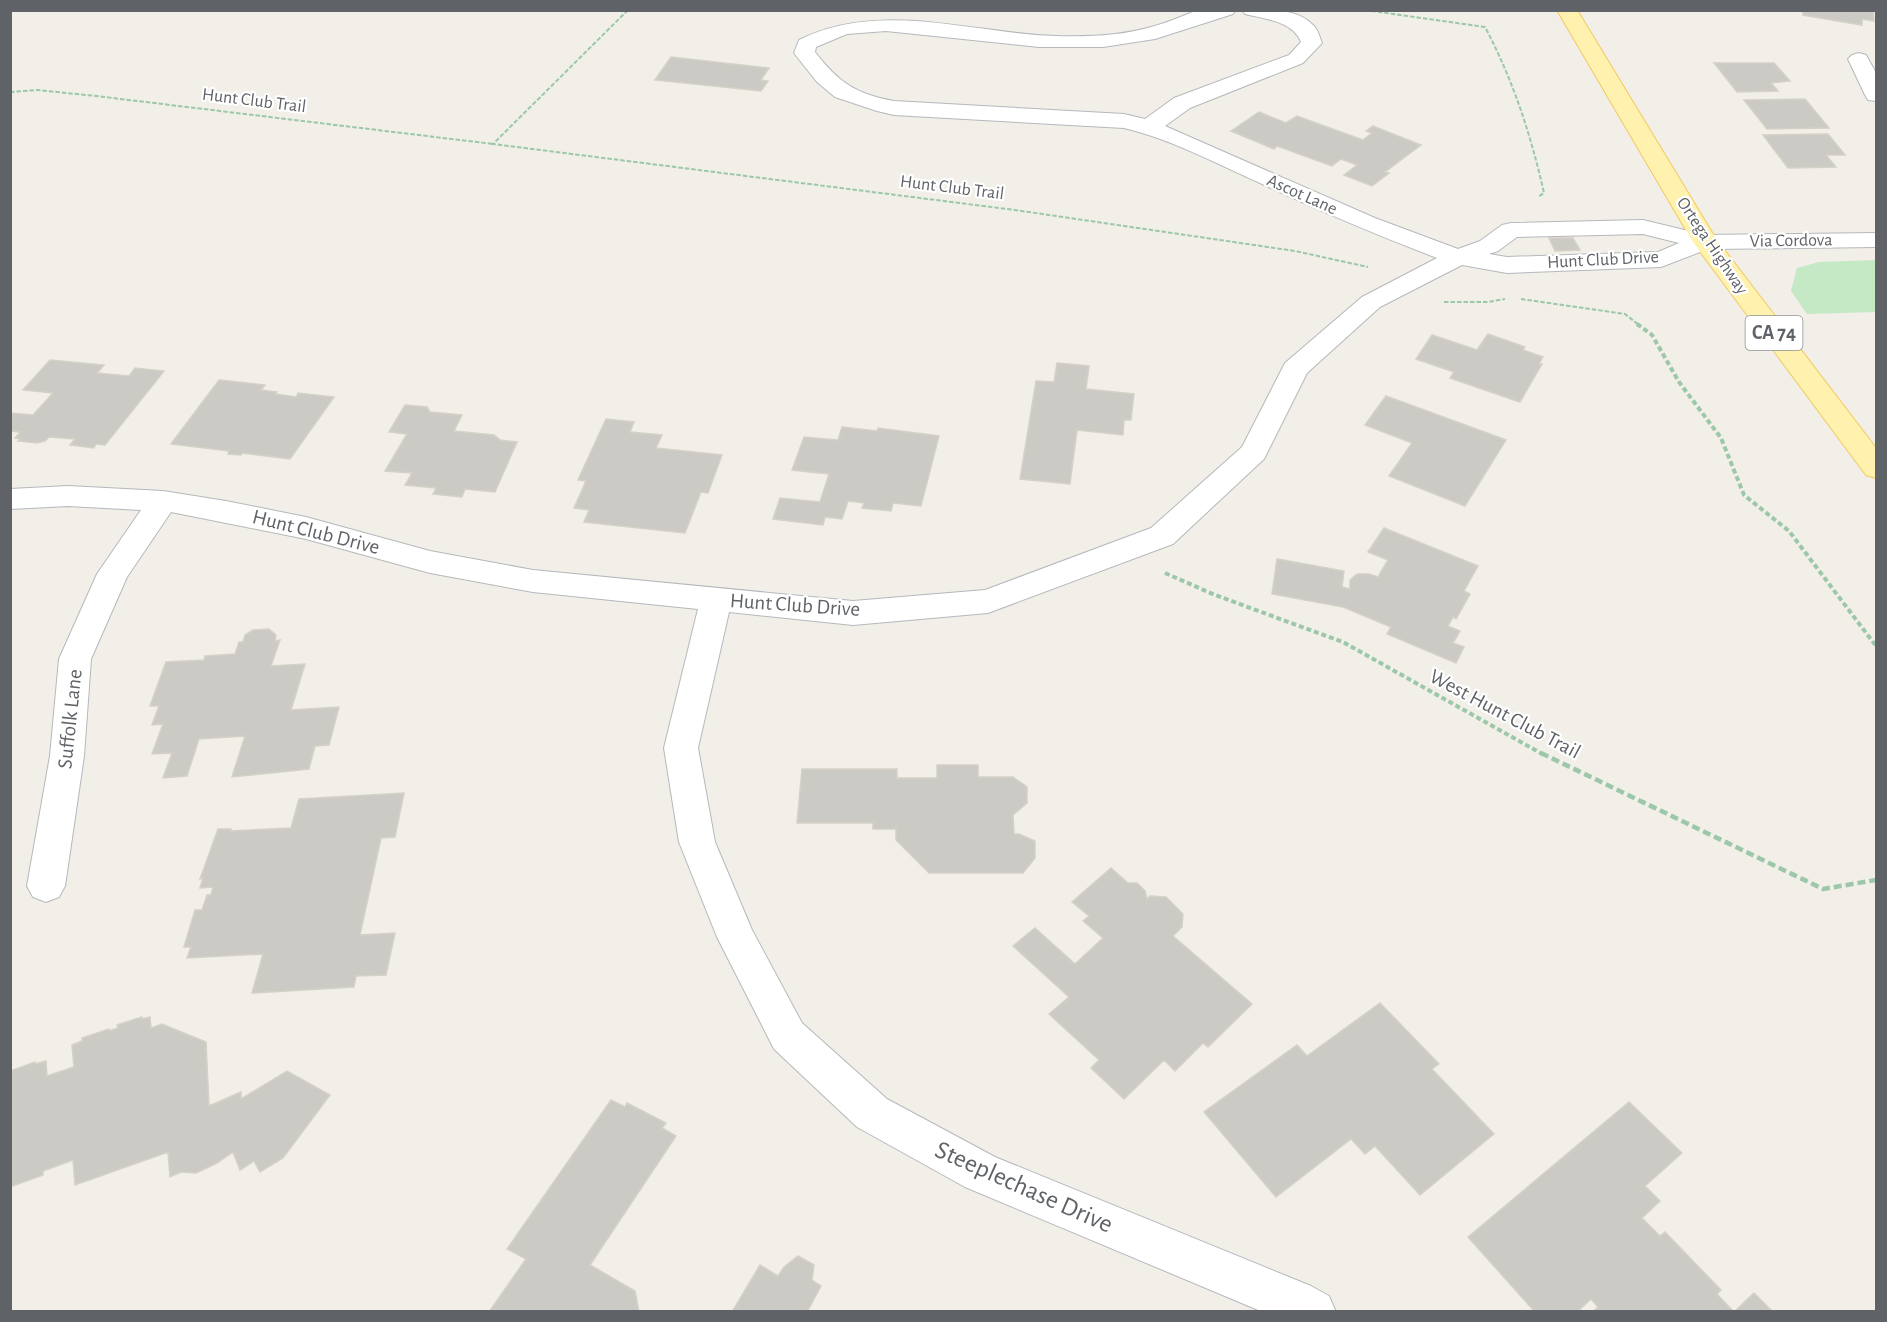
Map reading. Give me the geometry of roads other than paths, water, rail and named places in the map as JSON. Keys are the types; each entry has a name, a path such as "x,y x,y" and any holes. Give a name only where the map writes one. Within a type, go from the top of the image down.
{"main road":[{"name":"Ortega Highway","path":"1567,10 1705,242 1876,468"}],"street":[{"name":"Ascot Lane","path":"1226,10 1145,35 1115,40 1078,42 1029,40 930,28 875,26 844,28 806,44 804,53 824,78 840,93 861,102 894,108 1124,121 1149,127 1188,142 1366,224 1458,257"},
{"path":"1149,127 1182,103 1296,59 1312,43 1306,29 1296,23 1252,10"},
{"path":"1859,59 1876,95"},
{"name":"Hunt Club Drive","path":"10,499 68,496 163,501 226,511 306,528 430,562 533,581 854,613 988,601 1162,536 1254,452 1295,369 1371,302 1458,257 1489,246 1511,230 1643,227 1705,242"},
{"name":"Via Cordova","path":"1705,242 1876,240"},
{"name":"Hunt Club Drive","path":"1458,257 1507,265 1661,259 1705,242"},
{"name":"Suffolk Lane","path":"46,886 67,756 75,659 113,574 163,501"},
{"name":"Steeplechase Drive","path":"716,599 681,748 697,842 736,938 789,1036 872,1113 980,1172 1313,1311"}]}
